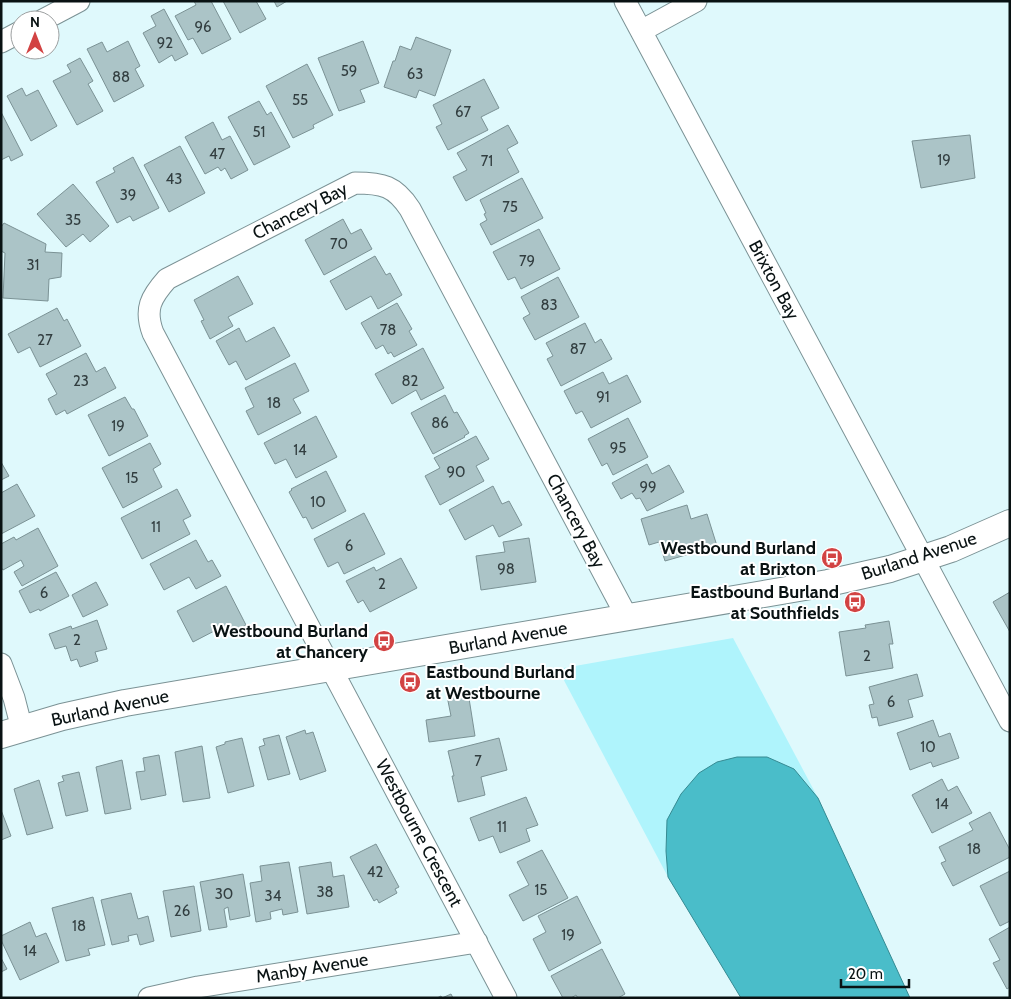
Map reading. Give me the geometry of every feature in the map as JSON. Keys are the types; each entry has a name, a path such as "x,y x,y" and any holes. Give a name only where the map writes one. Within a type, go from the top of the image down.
{"street":[{"path":"60,11 78,1"},
{"name":"Brixton Bay","path":"625,1 1010,721"},
{"path":"641,31 696,1"},
{"name":"Chancery Bay","path":"331,668 148,321 149,306 154,293 167,279 355,183 387,186 402,196 627,617"},
{"name":"Burland Avenue","path":"12,732 62,717 125,703 828,583 890,569 922,559 951,549 1010,523"},
{"path":"1,664 6,672 14,698 12,732"},
{"name":"Westbourne Crescent","path":"331,668 506,998"},
{"name":"Manby Avenue","path":"148,998 198,987 477,942"}],"shaded area":[{"path":"733,638 818,798 910,998 741,998 668,877 558,669"},
{"path":"737,757 767,757 794,769 818,798 910,998 741,998 668,877 666,851 667,820 681,794 699,773 717,762"}],"building":[{"path":"194,1 211,1 231,39 202,54 193,38 188,40 175,16 196,5"},
{"path":"223,1 256,1 266,19 240,33"},
{"path":"274,1 287,1 277,7"},
{"path":"164,9 188,54 175,61 172,55 159,63 143,33 156,26 151,16"},
{"path":"416,37 451,50 435,96 419,90 416,98 384,87 400,46 411,50"},
{"path":"128,41 140,66 135,69 144,86 114,102 87,49 102,42 107,52"},
{"path":"363,41 379,83 360,90 365,102 339,111 318,58"},
{"path":"80,58 93,81 88,84 103,111 77,125 53,81 71,72 67,65"},
{"path":"307,64 333,115 313,125 314,128 293,138 266,86"},
{"path":"484,79 499,108 481,117 488,130 448,150 436,127 442,124 433,105"},
{"path":"22,88 26,96 38,90 57,126 31,141 7,96"},
{"path":"259,101 267,115 271,112 290,147 254,165 228,117"},
{"path":"1,112 23,155 11,161 9,156 1,160"},
{"path":"213,122 222,140 230,136 248,170 231,179 225,168 221,171 218,167 205,174 185,137"},
{"path":"508,125 518,143 507,149 519,172 466,201 453,177 467,170 457,153"},
{"path":"970,135 975,178 921,188 912,141"},
{"path":"180,146 205,193 169,212 144,165"},
{"path":"133,157 159,208 133,221 130,216 117,223 96,182 115,172 113,168"},
{"path":"522,178 543,218 491,245 480,224 487,220 480,200"},
{"path":"73,184 109,226 90,242 83,234 66,247 37,214"},
{"path":"343,219 351,234 361,229 372,249 324,275 305,240"},
{"path":"4,223 46,244 45,252 62,253 61,277 49,279 48,301 3,298 5,253 1,251 1,227"},
{"path":"539,229 560,269 521,289 515,277 508,280 493,252"},
{"path":"375,256 386,275 390,273 402,295 378,309 371,296 346,310 330,281"},
{"path":"238,276 253,304 228,317 233,326 210,339 201,321 204,320 194,300"},
{"path":"558,277 579,317 535,340 523,318 530,314 521,297"},
{"path":"397,303 412,329 409,331 417,345 394,357 391,352 388,354 383,345 376,349 361,323"},
{"path":"57,308 64,321 67,319 81,346 40,367 30,347 18,353 8,334"},
{"path":"585,323 595,343 601,339 612,359 561,386 547,359 553,356 546,343"},
{"path":"274,327 290,356 246,380 236,361 229,365 216,341 239,328 246,342"},
{"path":"423,348 444,388 421,400 416,390 392,404 375,374"},
{"path":"86,353 96,372 105,367 116,388 67,414 65,410 56,415 48,399 57,394 46,374"},
{"path":"295,363 309,391 293,399 301,413 258,435 246,411 254,407 245,388"},
{"path":"603,372 609,384 627,375 641,402 591,428 582,411 576,414 564,391"},
{"path":"445,395 454,413 457,412 469,433 433,454 411,413"},
{"path":"125,397 132,409 134,409 148,436 109,456 88,415"},
{"path":"316,416 337,457 296,478 286,459 275,464 264,443"},
{"path":"628,418 648,457 613,475 607,463 602,466 588,439"},
{"path":"476,436 489,459 476,466 484,481 440,505 425,476 440,468 434,458"},
{"path":"150,443 161,464 153,469 162,487 123,508 102,468"},
{"path":"1,462 9,476 1,480"},
{"path":"647,464 652,474 669,465 684,492 647,511 640,498 636,499 632,493 621,499 612,483"},
{"path":"326,471 346,511 312,529 306,517 303,518 289,492 291,489"},
{"path":"17,484 35,516 1,534 1,493"},
{"path":"493,486 502,504 509,501 522,525 499,537 493,525 465,540 449,510"},
{"path":"177,489 191,516 183,520 190,534 142,559 121,518"},
{"path":"687,505 691,519 707,514 717,546 665,561 659,542 649,545 641,519"},
{"path":"364,513 385,554 344,574 338,562 328,567 314,539"},
{"path":"38,528 58,566 22,586 14,572 24,566 21,560 3,570 1,567 1,544 14,537 16,540"},
{"path":"529,538 536,582 481,590 476,556 505,552 503,542"},
{"path":"196,540 208,562 212,560 221,576 196,589 189,577 164,590 150,564"},
{"path":"401,558 417,588 370,612 363,600 358,603 346,581 374,567 376,571"},
{"path":"56,572 69,596 40,611 39,609 30,613 19,591"},
{"path":"96,582 108,605 83,617 72,595"},
{"path":"226,586 246,625 224,637 220,628 193,642 177,611"},
{"path":"1010,592 1010,632 993,602"},
{"path":"97,620 107,649 95,652 98,661 80,667 77,659 71,661 66,646 55,649 49,634 71,626 72,629"},
{"path":"889,621 893,644 889,644 893,668 846,676 839,632 866,628 865,625"},
{"path":"917,674 923,696 908,700 913,717 879,726 877,717 872,718 869,705 874,704 869,687"},
{"path":"468,692 475,736 429,742 426,720 451,716 447,696"},
{"path":"933,720 939,737 950,733 959,758 933,767 931,762 910,770 897,733"},
{"path":"305,730 306,734 313,732 326,771 300,780 286,737"},
{"path":"279,735 290,774 268,780 259,747 265,745 263,739"},
{"path":"242,738 254,786 228,793 216,747 225,744 225,742"},
{"path":"499,738 507,770 481,777 485,795 458,802 448,751"},
{"path":"202,746 210,798 183,802 175,752"},
{"path":"159,755 166,795 141,800 136,772 145,771 143,758"},
{"path":"122,760 131,809 105,814 96,767"},
{"path":"79,772 88,811 66,816 58,783 64,781 62,776"},
{"path":"942,779 948,791 957,786 972,813 932,833 912,795"},
{"path":"39,780 53,828 27,835 14,789"},
{"path":"526,797 538,825 526,829 530,841 500,853 493,836 479,841 470,818"},
{"path":"1,810 11,836 1,840"},
{"path":"990,812 1010,850 1010,857 953,886 941,863 946,861 939,847 973,830 969,823"},
{"path":"376,844 399,887 395,889 397,893 379,903 377,899 374,901 350,857"},
{"path":"542,850 568,898 523,921 509,895 529,885 517,862"},
{"path":"289,862 298,912 283,915 282,909 270,912 271,919 256,922 250,883 262,881 260,866"},
{"path":"331,862 333,877 344,875 349,907 307,914 299,867"},
{"path":"1010,871 1010,921 1000,926 980,886"},
{"path":"243,874 250,916 230,920 228,907 224,909 227,927 209,930 200,882"},
{"path":"194,886 201,931 171,937 163,891"},
{"path":"131,893 138,919 148,916 154,941 140,945 137,934 128,936 129,941 112,945 101,900"},
{"path":"577,896 601,943 549,971 533,939 546,932 538,916"},
{"path":"93,897 105,945 88,949 90,955 66,961 52,908"},
{"path":"30,922 36,937 46,933 59,962 20,980 1,940 1,936"},
{"path":"1010,927 1010,987 1007,989 993,963 1000,960 989,939"},
{"path":"602,949 625,994 618,998 578,998 576,995 571,998 563,998 551,976"},
{"path":"1,958 7,969 1,972"},
{"path":"451,994 453,998 442,998"}],"place":[{"name":"Westbound Burland at Brixton","path":"832,558"},
{"name":"Eastbound Burland at Southfields","path":"855,602"},
{"name":"Westbound Burland at Chancery","path":"384,641"},
{"name":"Eastbound Burland at Westbourne","path":"410,682"}]}
